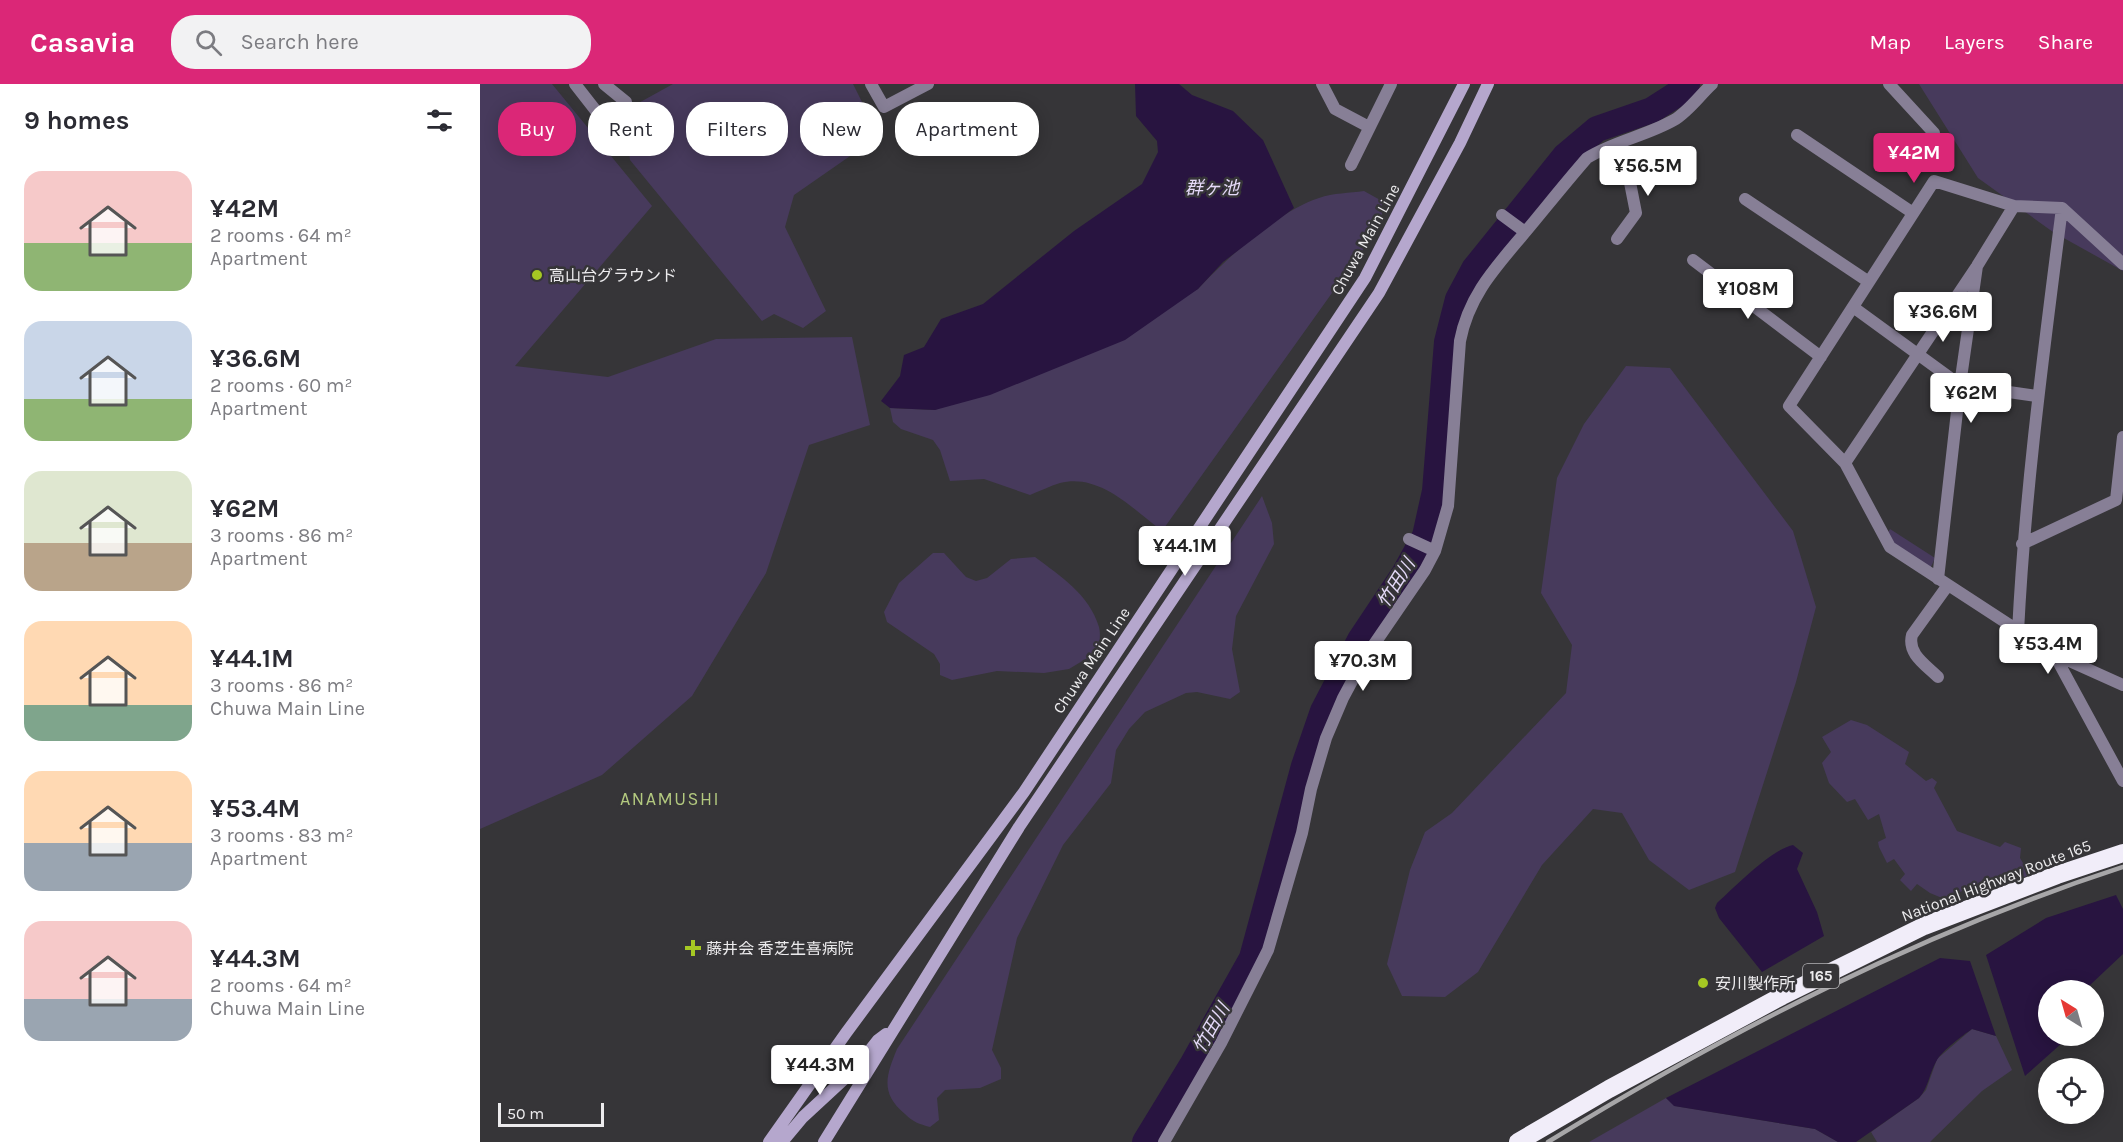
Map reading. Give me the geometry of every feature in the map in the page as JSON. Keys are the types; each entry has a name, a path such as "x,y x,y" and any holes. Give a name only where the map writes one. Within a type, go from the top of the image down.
{"highway":[{"name":"National Highway Route 165","path":"1525,1139 1609,1089 1782,996 1924,926 2057,875 2123,853"}],"main road":[{"name":"Chuwa Main Line","path":"770,1142 846,1033 1024,792 1365,278 1464,84"},
{"name":"Chuwa Main Line","path":"824,1142 1019,828 1379,293 1460,143 1488,84"},
{"path":"782,1142 803,1117 856,1068 878,1040 895,1028"}],"street":[{"path":"575,84 589,102"},
{"path":"604,84 626,102"},
{"path":"871,84 884,107 928,84"},
{"path":"1322,84 1335,109 1369,127"},
{"path":"1351,165 1391,84"},
{"path":"1164,1142 1221,1043 1268,950 1302,833 1311,789 1326,738 1342,698 1364,659 1436,552 1448,506 1458,358 1464,323 1473,302 1503,255 1587,158 1603,148 1675,119 1712,84"},
{"path":"1889,84 1934,133"},
{"path":"1797,135 1913,213"},
{"path":"1617,239 1636,213 1622,142"},
{"path":"2123,264 2062,208 2013,206 1934,181 1789,406 1845,463 1890,547 2054,654 2123,685"},
{"path":"1745,199 1869,282"},
{"path":"1845,463 1977,266 2013,206"},
{"path":"2018,632 2022,544 2037,396 2062,208"},
{"path":"1502,215 1525,232"},
{"path":"1693,260 1821,357"},
{"path":"1938,677 1915,654 1910,644 1912,635 1943,582 1960,385 1977,266"},
{"path":"1853,307 1960,385 2037,396"},
{"path":"2022,544 2116,500 2123,437"},
{"path":"1409,539 1436,552"},
{"path":"2054,654 2123,781"}],"shaded area":[{"path":"480,84 552,84 567,102 498,102 498,156 576,156 576,113 588,128 588,156 611,156 652,206 515,366 608,377 716,339 852,337 870,425 809,445 766,573 692,696 602,775 480,829"},
{"path":"673,84 853,84 862,102 800,102 800,156 850,156 794,195 785,227 826,311 803,328 774,314 762,321 630,160 630,156 674,156 674,102 640,102"},
{"path":"1919,84 2123,84 2123,271 2053,232 1978,178"},
{"path":"1364,191 1382,201 1382,223 1162,531 1115,495 1089,483 1075,481 1060,483 1030,495 984,479 950,481 940,450 933,440 901,429 893,422 890,408 935,410 1198,289 1238,250 1270,224 1303,204 1324,196"},
{"path":"1626,366 1670,368 1793,531 1816,607 1796,682 1735,872 1689,890 1649,860 1622,813 1593,809 1542,865 1478,972 1445,997 1402,996 1387,964 1410,870 1425,832 1452,813 1566,693 1572,645 1541,593 1557,478 1584,424"},
{"path":"1262,496 1272,523 1274,544 1236,616 1232,649 1240,692 1230,699 1197,692 1186,693 1145,712 1129,729 1116,750 1111,783 1063,845 1017,938 992,1050 1001,1068 1001,1079 980,1088 945,1090 937,1098 939,1120 930,1127 919,1124 897,1106 889,1091 888,1076 897,1049"},
{"path":"1890,529 1935,558 1930,569 1890,547 1887,534"},
{"path":"933,553 944,553 966,577 976,581 987,578 1011,559 1035,557 1073,587 1088,605 1099,627 1099,651 1069,669 1044,673 997,671 952,680 940,675 940,664 934,654 887,622 884,612 899,583"},
{"path":"1851,720 1867,725 1909,752 1905,764 1926,781 1932,778 1937,782 1934,788 1957,831 2000,847 2005,842 2021,848 2020,858 2030,875 1993,887 1971,887 1942,898 1917,884 1911,891 1900,880 1905,874 1894,859 1887,863 1879,847 1878,842 1886,838 1879,814 1868,820 1855,799 1847,802 1829,783 1822,763 1831,752 1822,737"},
{"path":"1972,1029 1996,1036 2012,1070 1982,1091 1930,1142 1877,1142 1871,1132 1919,1098 1926,1090 1937,1059"},
{"path":"1666,1098 1675,1106 1815,1129 1838,1142 1589,1142"}],"water":[{"name":"群ヶ池","path":"1135,84 1179,84 1192,95 1233,111 1263,140 1294,208 1223,262 1198,289 1125,340 990,395 935,410 890,408 881,401 900,376 904,355 924,347 941,319 983,304 1074,231 1142,184 1158,152 1157,141 1136,116"},
{"path":"1793,845 1803,853 1797,869 1817,912 1824,936 1762,972 1719,918 1715,908 1717,903 1764,861"},
{"path":"2116,895 2123,909 2123,954 2095,980 2038,980 2038,1046 2059,1046 2045,1058 2038,1058 2038,1064 2025,1076 1986,955 2046,918"},
{"path":"1940,958 1970,961 1996,1036 1972,1029 1963,1035 1937,1060 1919,1098 1856,1142 1838,1142 1815,1129 1674,1106 1666,1098"}],"waterway":[{"name":"竹田川","path":"1145,1142 1192,1065 1252,958 1304,766 1323,711 1360,640 1404,574 1425,536 1435,491 1447,342 1458,299 1474,269 1565,156 1597,129 1652,110 1680,92 1687,84"}],"railway":[{"path":"1548,1142 1686,1061 1827,988 1973,922 2123,867"}],"place":[{"name":"高山台グラウンド","path":"537,275"},
{"name":"藤井会 香芝生喜病院","path":"693,948"},
{"name":"安川製作所","path":"1703,983"}],"district":[{"name":"ANAMUSHI","path":"670,799"}]}
